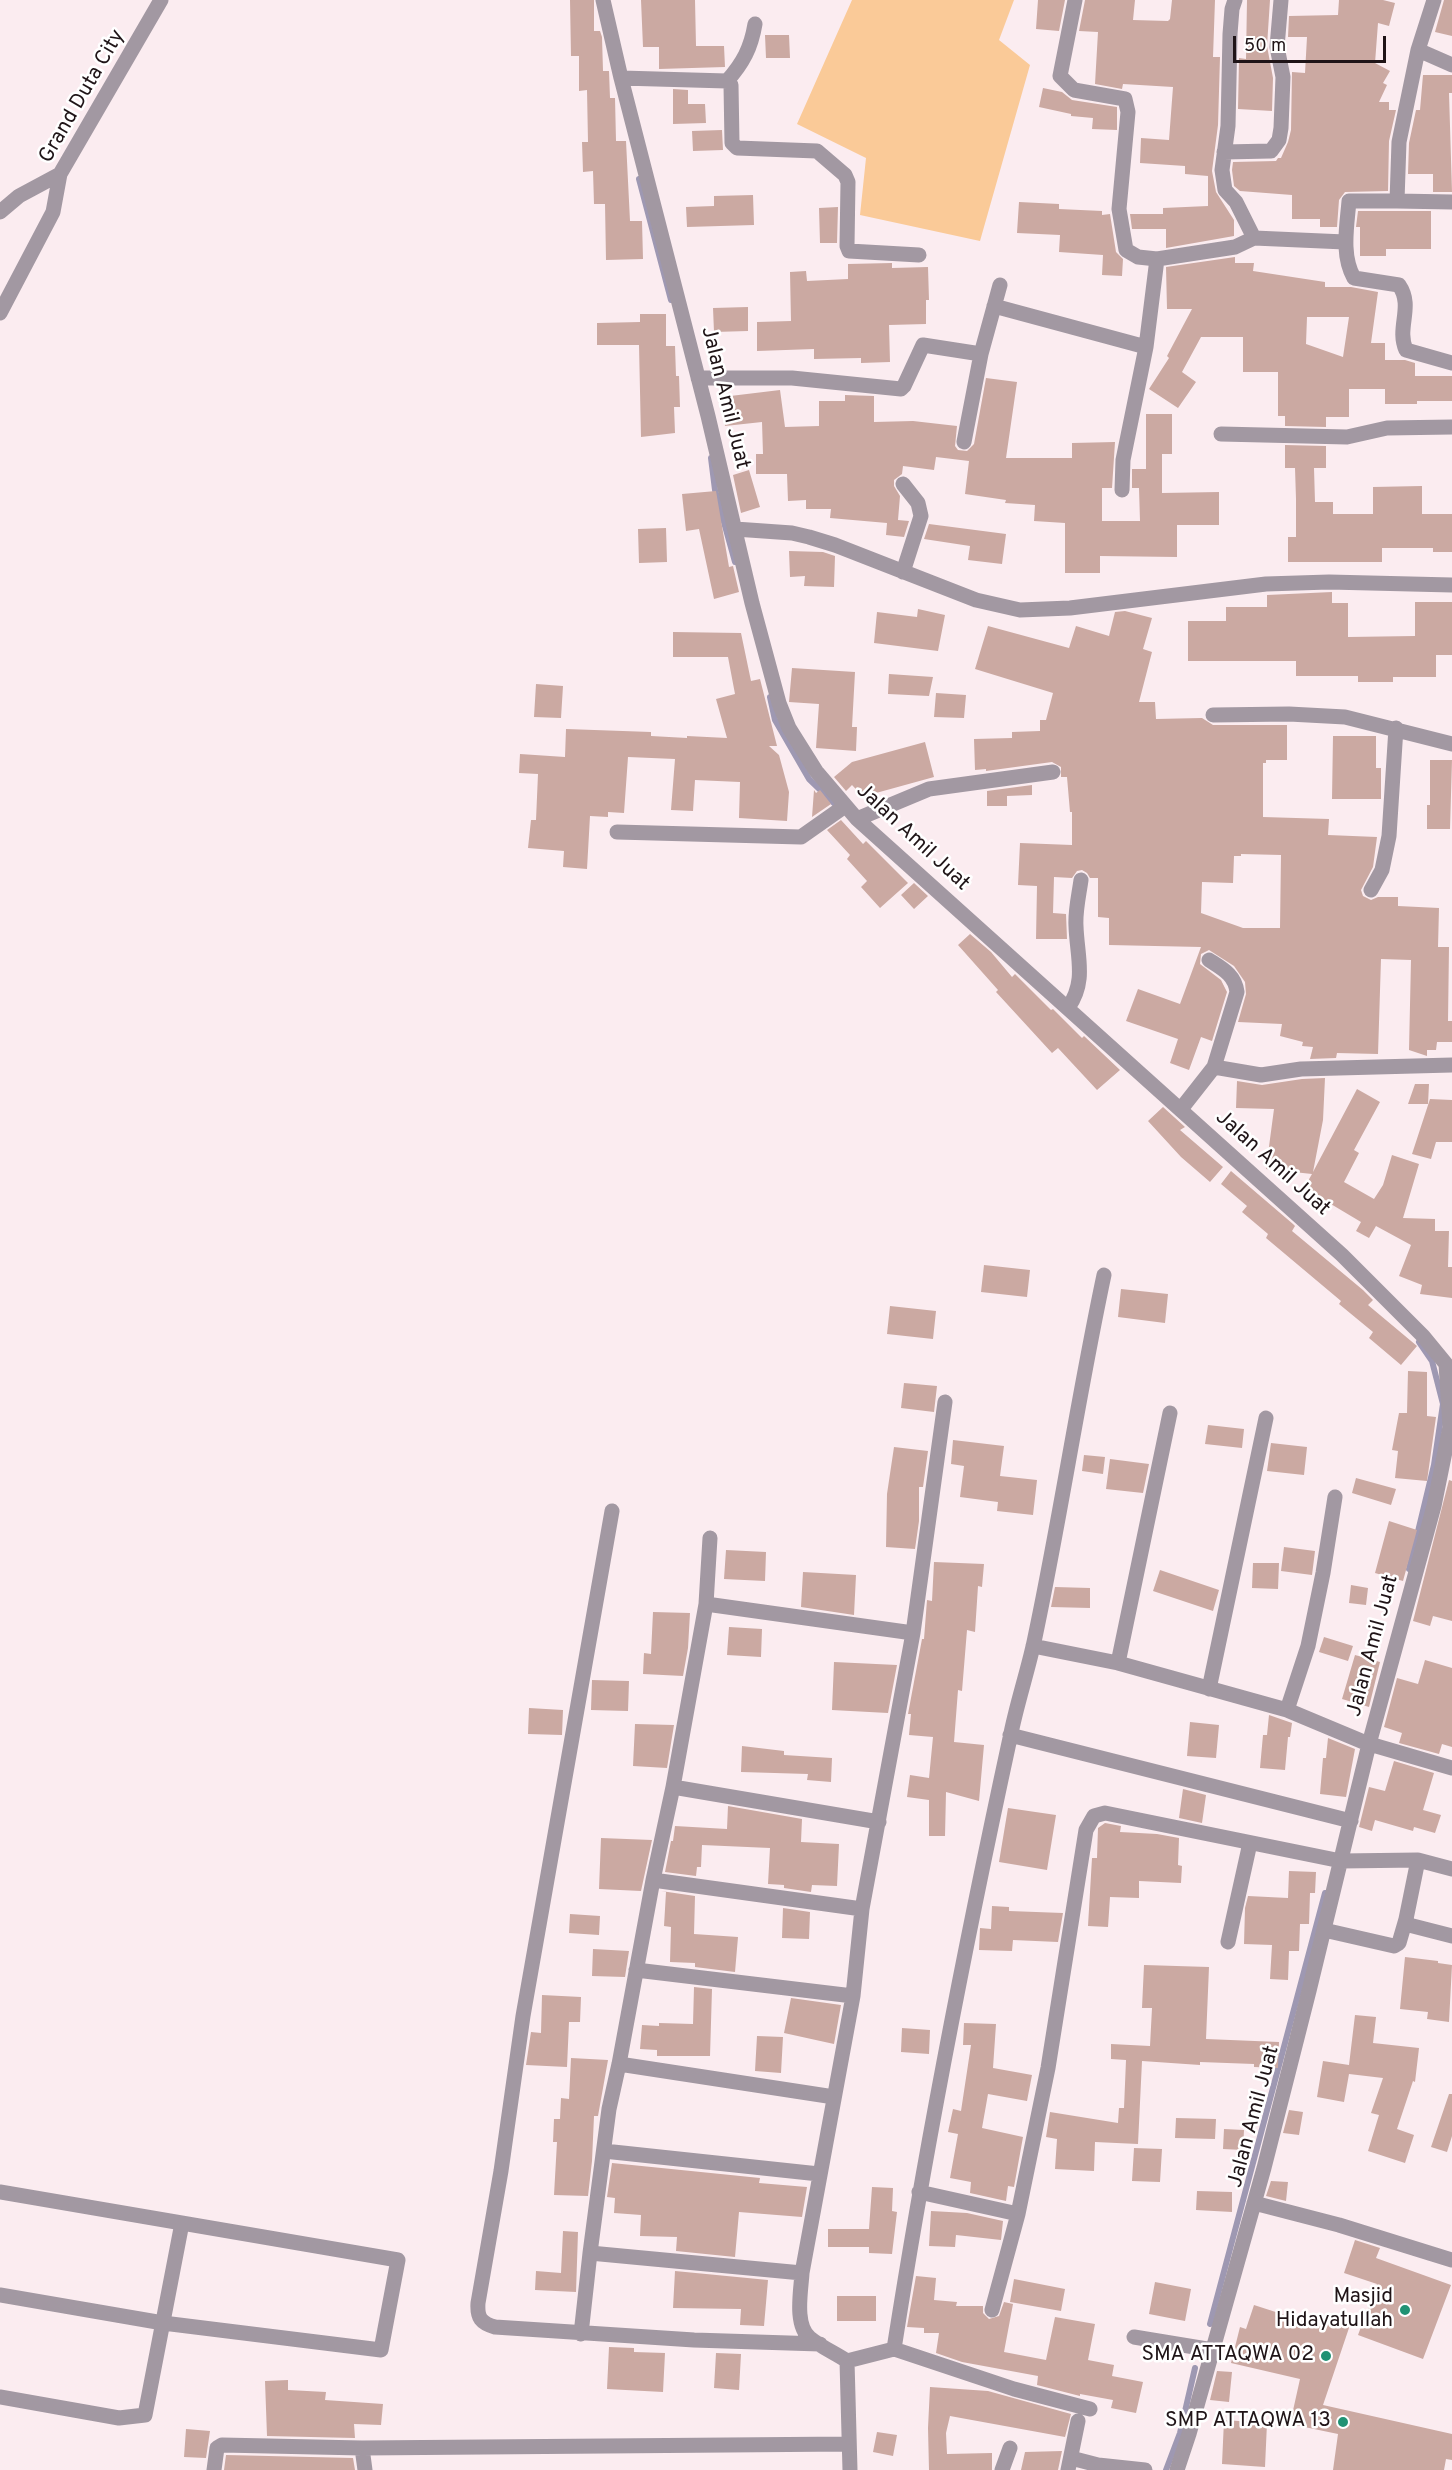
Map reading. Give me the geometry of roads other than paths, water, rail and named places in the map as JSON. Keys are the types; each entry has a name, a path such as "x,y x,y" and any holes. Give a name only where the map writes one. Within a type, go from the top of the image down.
{"street":[{"name":"Grand Duta City","path":"0,313 53,212 60,174 161,0"},
{"name":"Jalan Amil Juat","path":"603,0 752,603 783,714 797,743 816,771 857,819 1342,1255 1449,1361 1451,1427 1434,1506 1346,1820 1336,1859 1324,1930 1254,2203 1177,2470"},
{"path":"1075,0 1060,76 1074,90 1125,99 1128,112 1119,208 1126,250 1138,257 1157,259 1235,247 1254,238 1346,243"},
{"path":"1235,0 1232,9 1228,126 1222,170 1225,190 1236,202 1254,238"},
{"path":"1224,152 1271,151 1279,140 1283,77 1276,47 1281,0"},
{"path":"1397,201 1399,142 1418,50 1434,0"},
{"path":"727,81 740,66 751,46 755,24"},
{"path":"1418,50 1452,65"},
{"path":"621,78 727,81 731,85 732,143 736,148 817,151 845,175 848,182 847,246 849,251 919,255"},
{"path":"0,212 19,196 60,174"},
{"path":"1452,202 1349,201 1346,243 1348,268 1354,278 1400,285 1407,295 1402,341 1406,350 1452,363"},
{"path":"1122,490 1123,460 1130,415 1146,347 1157,259"},
{"path":"964,442 981,354 1000,285"},
{"path":"994,306 1146,347"},
{"path":"698,378 792,378 901,389 922,345 981,354"},
{"path":"1221,434 1347,438 1387,428 1452,427"},
{"path":"903,484 918,503 921,516 903,572"},
{"path":"735,529 792,533 809,537 976,600 1020,610 1070,608 1266,584 1329,582 1452,585"},
{"path":"1213,715 1310,714 1345,717 1396,728 1452,744"},
{"path":"1371,890 1382,870 1389,836 1396,728"},
{"path":"857,819 929,789 1053,772"},
{"path":"617,832 801,837 811,833 846,806"},
{"path":"1068,1008 1079,987 1076,918 1081,880"},
{"path":"1181,1109 1214,1067 1236,992 1236,982 1226,971 1209,960"},
{"path":"1214,1067 1261,1075 1301,1069 1452,1065"},
{"path":"894,2349 920,2192 1010,1735 1033,1646 1104,1275"},
{"path":"945,1402 913,1633 862,1909 853,1996 802,2273 801,2321 805,2332 847,2361 894,2349 1014,2389 1090,2409"},
{"path":"1118,1664 1170,1413"},
{"path":"1209,1689 1266,1418"},
{"path":"1287,1710 1308,1646 1335,1497"},
{"path":"612,1511 523,2016 501,2171 478,2308 479,2318 486,2325 495,2327 581,2334 820,2344"},
{"path":"581,2334 609,2109 620,2064 706,1604 710,1538"},
{"path":"706,1604 913,1633"},
{"path":"1033,1646 1118,1664 1287,1710 1366,1743 1452,1768"},
{"path":"1010,1735 1346,1820"},
{"path":"673,1787 879,1822"},
{"path":"992,2310 1018,2214 1048,2068 1088,1824 1094,1816 1106,1813 1336,1859 1418,1860 1452,1869"},
{"path":"1228,1942 1250,1843"},
{"path":"1324,1930 1394,1946 1399,1943 1418,1860"},
{"path":"653,1880 862,1909"},
{"path":"1406,1919 1409,1925 1416,1928 1452,1936"},
{"path":"636,1970 853,1996"},
{"path":"620,2064 834,2097"},
{"path":"604,2151 819,2174"},
{"path":"0,2192 398,2260 381,2350 163,2324 0,2295"},
{"path":"920,2192 1018,2214"},
{"path":"1254,2203 1339,2225 1452,2260"},
{"path":"0,2397 119,2418 145,2415 182,2223"},
{"path":"590,2253 802,2273"},
{"path":"1134,2337 1213,2350"},
{"path":"847,2361 850,2470"},
{"path":"1078,2421 1069,2464 1145,2470"},
{"path":"214,2470 217,2448 222,2445 362,2448 849,2444"},
{"path":"362,2448 365,2470"},
{"path":"1002,2470 1010,2448"}],"waterway":[{"path":"639,179 671,300"},
{"path":"711,458 715,490 735,562"},
{"path":"770,697 775,720 809,779 837,806"},
{"path":"1409,1569 1434,1465 1443,1404 1432,1361 1419,1342"},
{"path":"1210,2324 1325,1893"},
{"path":"1166,2470 1180,2433 1195,2368"}],"place":[{"name":"Masjid Hidayatullah","path":"1405,2310"},
{"name":"SMA ATTAQWA 02","path":"1326,2356"},
{"name":"SMP ATTAQWA 13","path":"1343,2422"}]}
